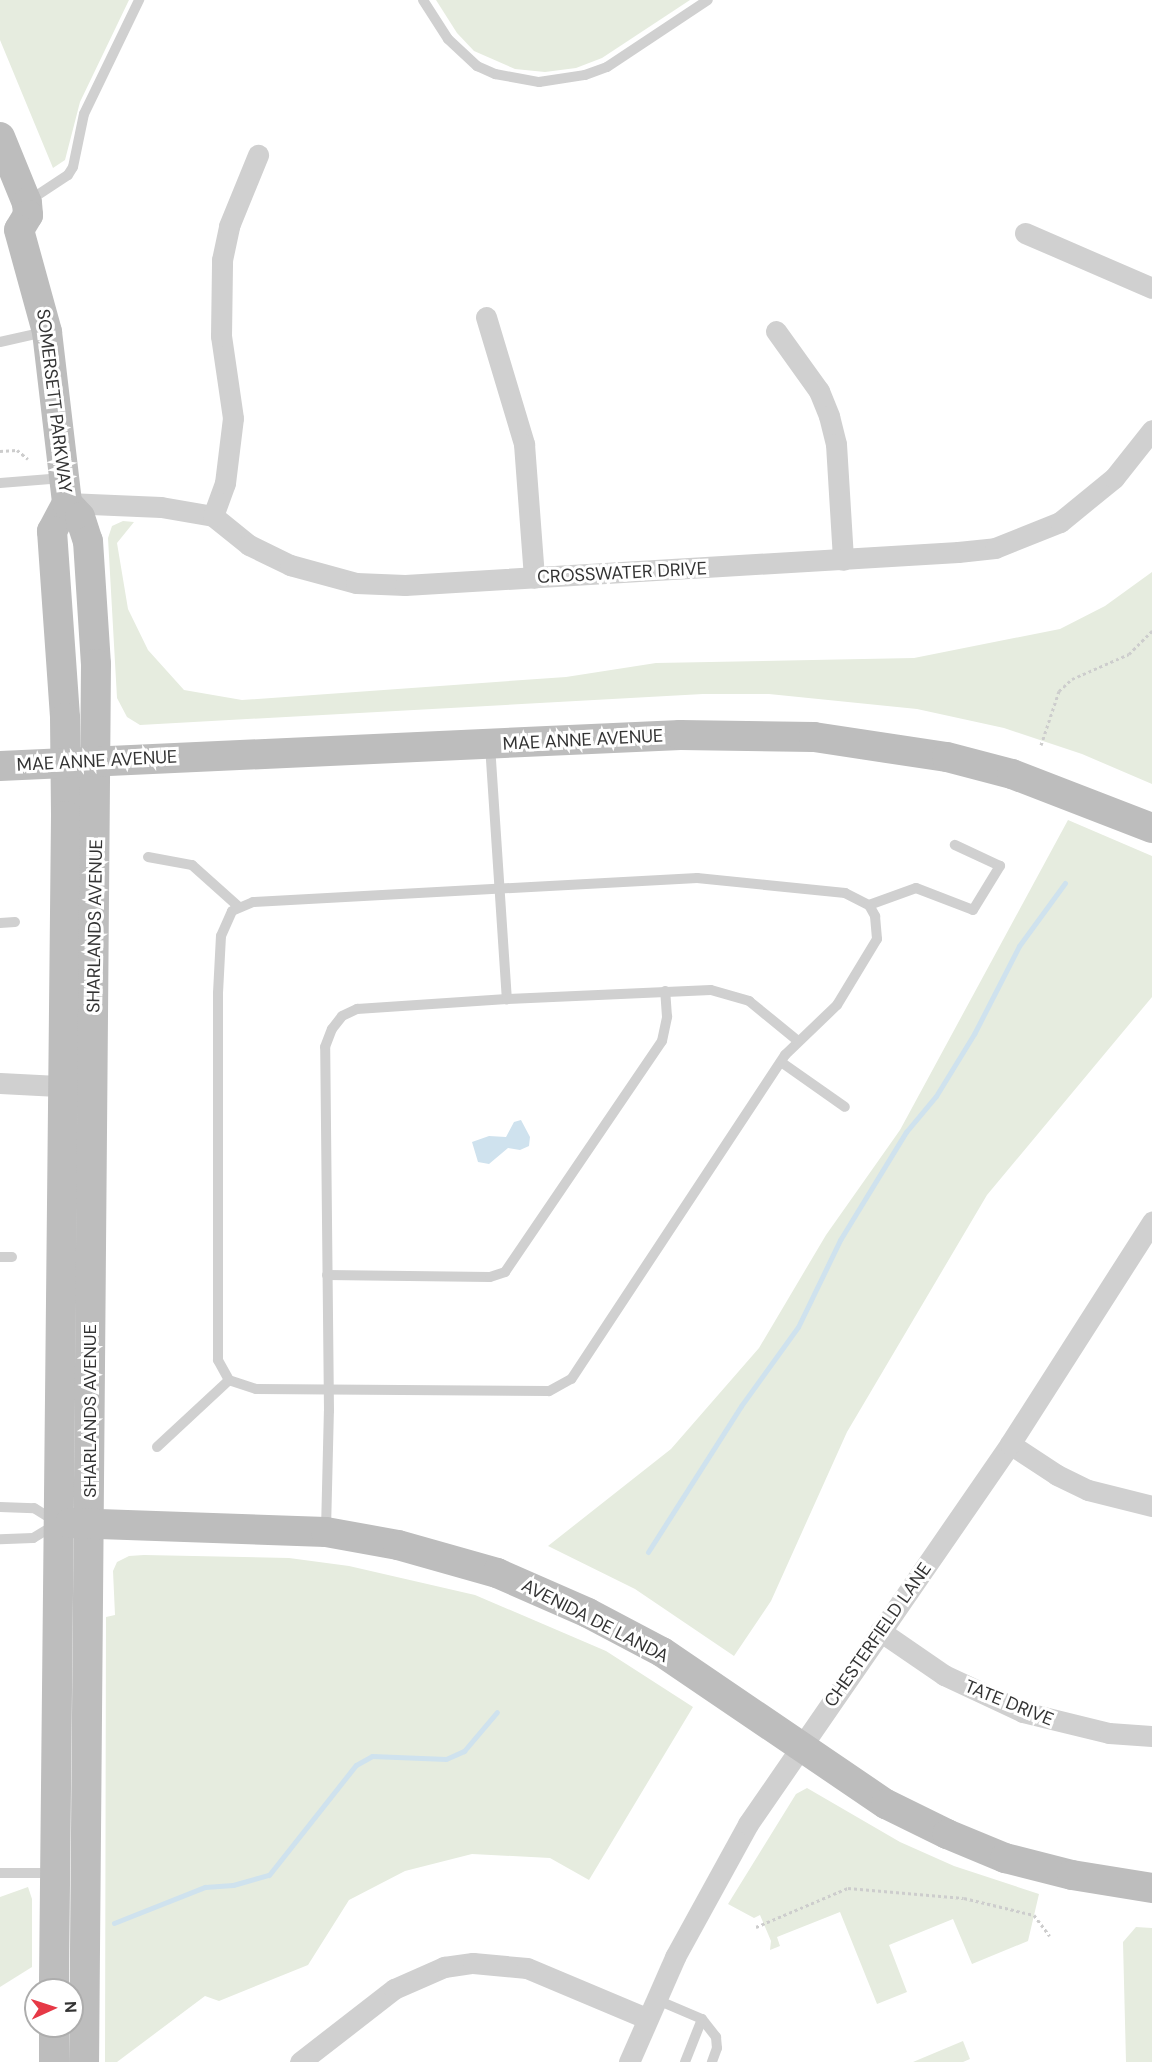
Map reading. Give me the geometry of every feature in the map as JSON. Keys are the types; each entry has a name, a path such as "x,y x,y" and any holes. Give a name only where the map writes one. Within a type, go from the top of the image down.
{"main road":[{"name":"SOMERSETT PARKWAY","path":"0,137 16,218 47,332 66,490 88,541 96,640 97,761"},
{"name":"SOMERSETT PARKWAY","path":"65,763 52,531 66,490"},
{"name":"MAE ANNE AVENUE","path":"0,766 747,734 880,744 1012,774 1152,828"},
{"name":"SHARLANDS AVENUE","path":"84,2062 97,761"},
{"name":"SHARLANDS AVENUE","path":"54,1978 65,763"},
{"name":"AVENIDA DE LANDA","path":"58,1523 326,1532 398,1545 497,1573 588,1613 662,1652 886,1804 995,1854 1072,1875 1152,1888"},
{"path":"54,2038 54,2062"}],"street":[{"path":"66,490 117,503 213,516 225,483 233,418 221,336 222,260 230,226 258,155"},
{"path":"1025,233 1152,288"},
{"path":"486,317 524,444 534,578"},
{"path":"776,331 819,391 829,416 836,444 843,560"},
{"name":"CROSSWATER DRIVE","path":"213,516 249,545 290,566 356,583 405,585 534,578 843,560 995,548 1060,522 1089,501 1114,478 1152,430"},
{"path":"0,1083 93,1088"},
{"name":"CHESTERFIELD LANE","path":"629,2062 651,2008 706,1894 800,1747 1010,1444 1152,1222"},
{"path":"1010,1444 1088,1490 1152,1506"},
{"name":"TATE DRIVE","path":"880,1631 944,1675 1023,1712 1087,1729 1152,1736"},
{"path":"300,2062 394,1989 444,1967 473,1962 527,1968 651,2008"}],"lane":[{"path":"16,218 62,180 73,167 84,114 139,0"},
{"path":"423,0 448,39 477,66 495,74 539,81 561,80 607,67 708,0"},
{"path":"0,342 47,332"},
{"path":"0,483 66,490"},
{"path":"490,745 507,999"},
{"path":"869,905 916,888 973,910 1000,866 955,844"},
{"path":"148,857 192,864 239,907"},
{"path":"697,878 844,892 869,905 878,927 874,948 837,1005 798,1041 781,1062 571,1379 563,1385 549,1391 256,1389 229,1380 218,1360 218,993 224,926 239,907 253,902 697,878"},
{"path":"0,923 15,921"},
{"path":"326,1532 329,1388 325,1047 332,1029 342,1016 357,1009 507,999 711,990 749,1001 798,1041"},
{"path":"327,1275 490,1277 505,1272 662,1041 667,1017 665,992"},
{"path":"781,1062 845,1107"},
{"path":"0,1257 12,1257"},
{"path":"157,1447 229,1380"},
{"path":"0,1507 34,1508 58,1523 33,1538 0,1539"},
{"path":"0,1873 55,1873"},
{"path":"651,2008 702,2019 716,2037 717,2048 712,2062"},
{"path":"685,2062 702,2019"}],"path":[{"path":"0,451 22,451 28,459"},
{"path":"1041,745 1059,691 1072,679 1129,654 1152,631"},
{"path":"756,1927 848,1888 964,1898 1034,1915 1050,1936"}],"shaded area":[{"path":"0,0 129,0 80,102 65,160 53,168 0,40"},
{"path":"436,0 690,0 602,58 576,68 545,72 515,69 474,51 457,33"},
{"path":"123,521 134,522 117,543 128,609 148,650 184,690 242,700 566,677 656,663 914,658 1060,629 1105,606 1152,572 1152,784 1082,754 1004,728 917,709 769,694 703,694 140,725 127,717 117,698 108,538 112,526"},
{"path":"1068,820 1152,856 1152,997 987,1195 847,1432 771,1601 734,1656 635,1589 548,1546 671,1449 759,1348 826,1235 900,1130"},
{"path":"129,1556 289,1558 349,1566 475,1595 606,1651 693,1707 589,1880 550,1858 472,1854 405,1871 349,1900 308,1965 219,2001 205,1996 117,2062 105,2062 106,1617 115,1615 113,1571 117,1562"},
{"path":"807,1788 900,1842 954,1866 1039,1894 1028,1941 972,1964 953,1919 889,1945 907,1992 877,2004 840,1912 777,1937 780,1946 770,1950 771,1941 760,1915 754,1918 728,1904 796,1794"},
{"path":"28,1887 32,1899 32,1967 0,1987 0,1897"},
{"path":"1136,1927 1152,1928 1152,2062 1126,2062 1123,1942"},
{"path":"963,2041 970,2059 963,2062 913,2062"}],"water":[{"path":"521,1120 530,1137 529,1146 520,1150 508,1148 489,1164 478,1162 472,1142 489,1136 506,1137 514,1122"}],"waterway":[{"path":"648,1552 741,1406 798,1327 840,1240 906,1132 936,1096 974,1034 1019,946 1065,883"},
{"path":"114,1923 205,1887 233,1885 269,1875 356,1765 372,1756 446,1759 464,1751 497,1712"}]}
